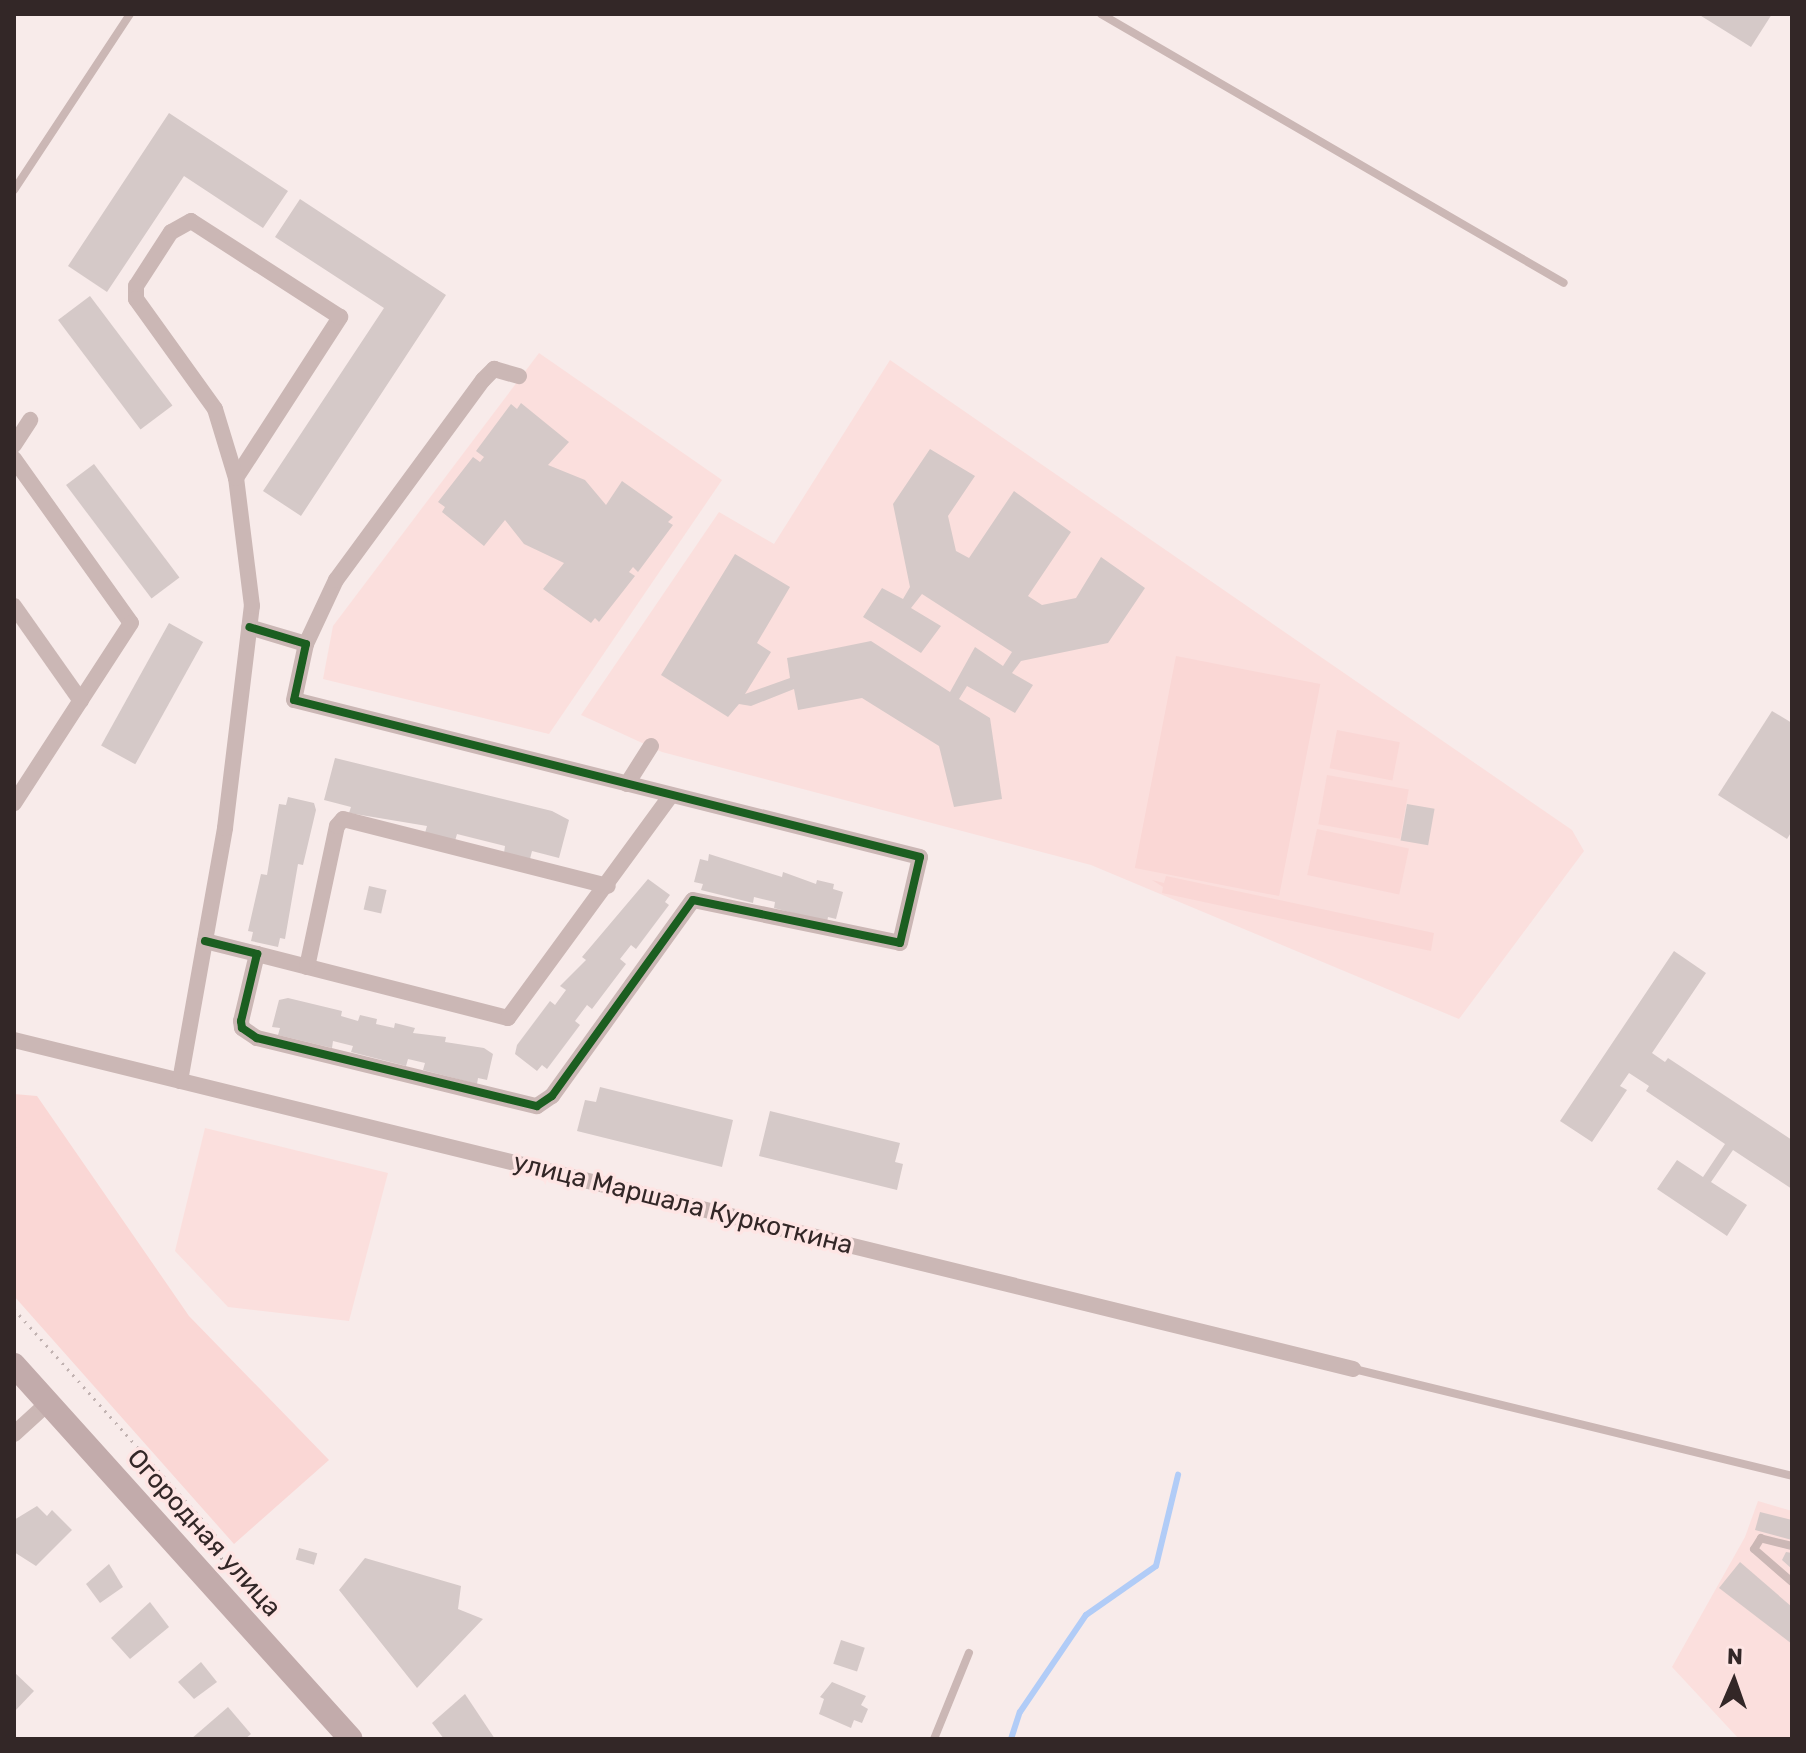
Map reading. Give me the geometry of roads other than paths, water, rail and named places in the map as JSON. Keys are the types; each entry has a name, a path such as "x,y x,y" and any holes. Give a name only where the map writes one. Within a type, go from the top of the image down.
{"main road":[{"name":"Огородная улица","path":"14,1365 351,1739"}],"street":[{"path":"180,1081 205,941 252,606 236,478 215,409 136,299 136,286 171,232 191,221 340,317 236,478"},
{"path":"257,954 241,1021 242,1028 257,1038 537,1106 552,1096 693,900 900,943 920,857 294,700 306,644 336,580 483,380 494,369 519,376"},
{"path":"14,445 30,420"},
{"path":"14,459 131,623 14,803"},
{"path":"14,606 81,701"},
{"path":"249,627 306,644"},
{"path":"627,784 651,746"},
{"path":"205,941 508,1018 608,886 671,795"},
{"path":"307,967 337,826 343,819 608,886"},
{"name":"улица Маршала Куркоткина","path":"14,1040 1353,1369"},
{"path":"14,1434 48,1403"}],"lane":[{"path":"14,190 130,14"},
{"path":"1101,14 1564,283"},
{"path":"1353,1369 1792,1476"},
{"path":"1792,1546 1761,1538 1754,1549 1792,1582"},
{"path":"934,1739 969,1653"}],"waterway":[{"path":"1011,1739 1020,1712 1086,1615 1156,1566 1178,1475"}]}
